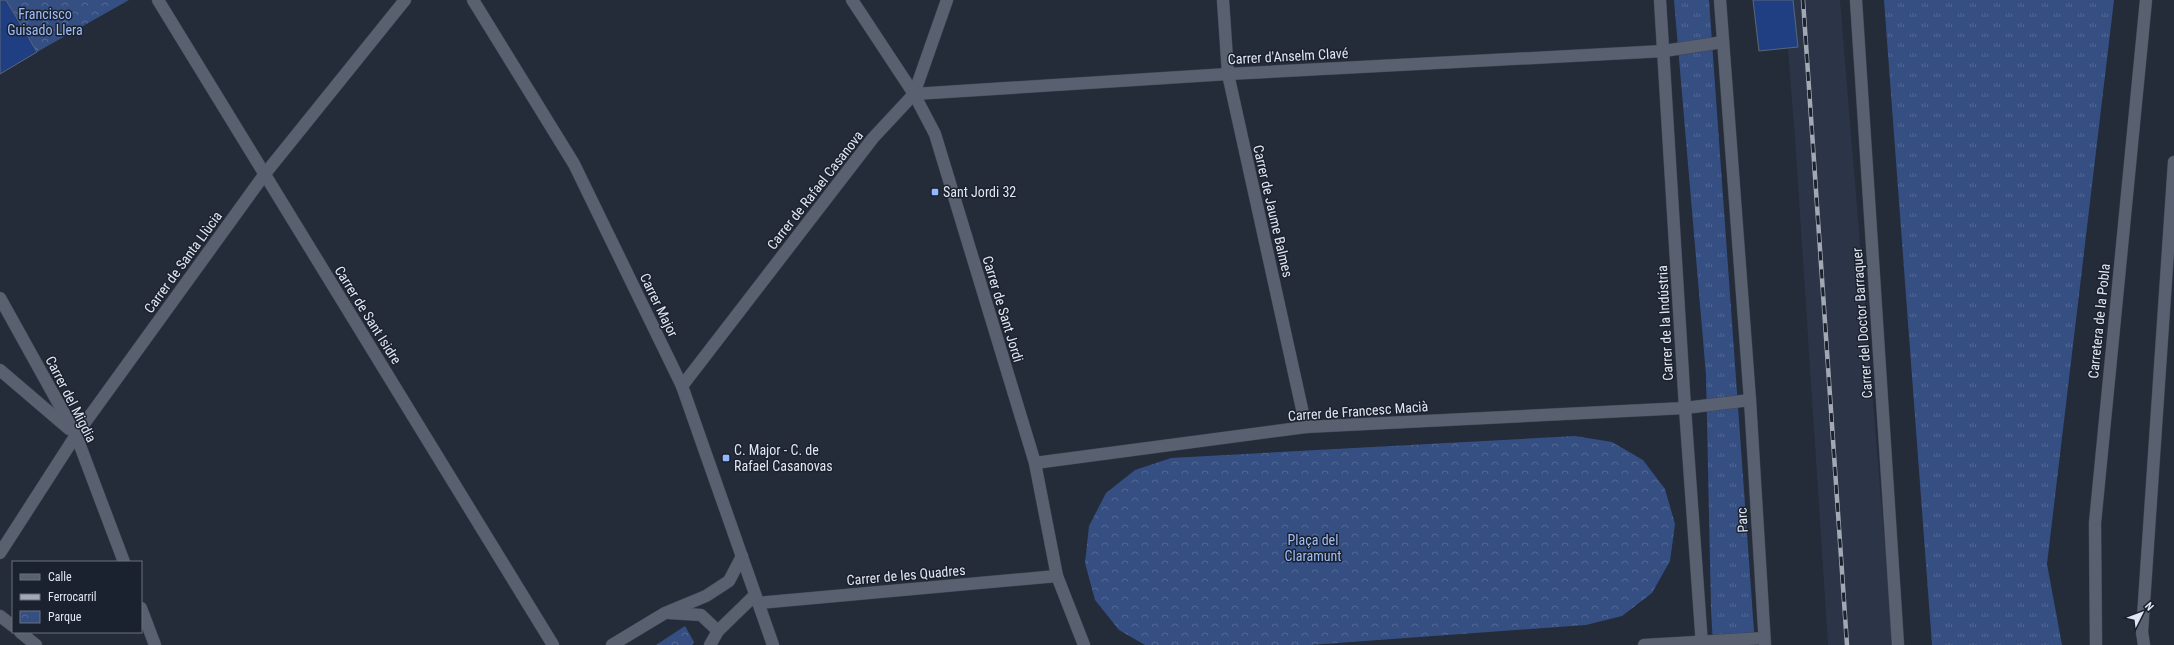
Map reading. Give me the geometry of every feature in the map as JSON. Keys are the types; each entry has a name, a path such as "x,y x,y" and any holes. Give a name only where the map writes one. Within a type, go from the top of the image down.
{"street":[{"name":"Carrer de Sant Isidre","path":"158,0 553,645"},
{"name":"Carrer de Santa Llùcia","path":"0,552 76,435 264,175 405,0"},
{"name":"Carrer Major","path":"473,0 574,164 682,386 773,645"},
{"name":"Carrer de Sant Jordi","path":"852,0 914,94 935,134 1034,463 1057,576 1084,645"},
{"name":"Carrer de Rafael Casanova","path":"682,386 873,138 914,94 947,0"},
{"name":"Carrer de Jaume Balmes","path":"1223,0 1228,74 1306,427"},
{"name":"Carrer de la Indústria","path":"1660,0 1685,408 1702,643"},
{"path":"1720,0 1750,400"},
{"name":"Carrer del Doctor Barraquer","path":"1856,0 1898,645"},
{"name":"Carretera de la Pobla","path":"2096,645 2095,523 2146,0"},
{"name":"Carrer d'Anselm Clavé","path":"914,94 1228,74 1664,51 1723,42"},
{"path":"2144,645 2142,632 2174,162"},
{"name":"Carrer del Migdia","path":"0,298 76,435 124,561"},
{"path":"0,370 76,435"},
{"name":"Carrer de Francesc Macià","path":"1034,463 1306,427 1685,408 1750,400"},
{"name":"Parc","path":"1750,400 1764,642"},
{"path":"612,645 665,613 706,596 729,581 742,556"},
{"name":"Carrer de les Quadres","path":"757,599 1057,576"},
{"path":"710,645 718,631 757,599"},
{"path":"142,611 155,645"},
{"path":"665,613 701,615 718,631"},
{"path":"0,616 12,625"},
{"path":"21,633 36,645"},
{"path":"1644,645 1764,642"}],"shaded area":[{"path":"1784,0 1840,0 1893,645 1828,645 1795,138"}],"green space":[{"name":"Francisco Guisado Llera","path":"6,0 129,0 37,52"},
{"path":"1674,0 1709,0 1755,645 1713,645 1706,375"},
{"path":"1884,0 2114,0 2047,564 2062,645 1932,645"},
{"name":"Plaça del Claramunt","path":"1575,436 1612,442 1643,460 1665,489 1675,524 1670,561 1652,593 1622,616 1586,625 1310,645 1145,645 1119,630 1095,600 1085,563 1089,526 1106,493 1135,470 1171,458"},
{"path":"685,626 694,642 692,645 656,645"}],"building":[{"path":"0,0 6,0 37,52 0,74"},
{"path":"1753,0 1793,0 1798,47 1759,51"}],"railway":[{"path":"1803,0 1847,645"}],"place":[{"name":"Sant Jordi 32","path":"935,192"},
{"name":"C. Major - C. de Rafael Casanovas","path":"726,458"}]}
